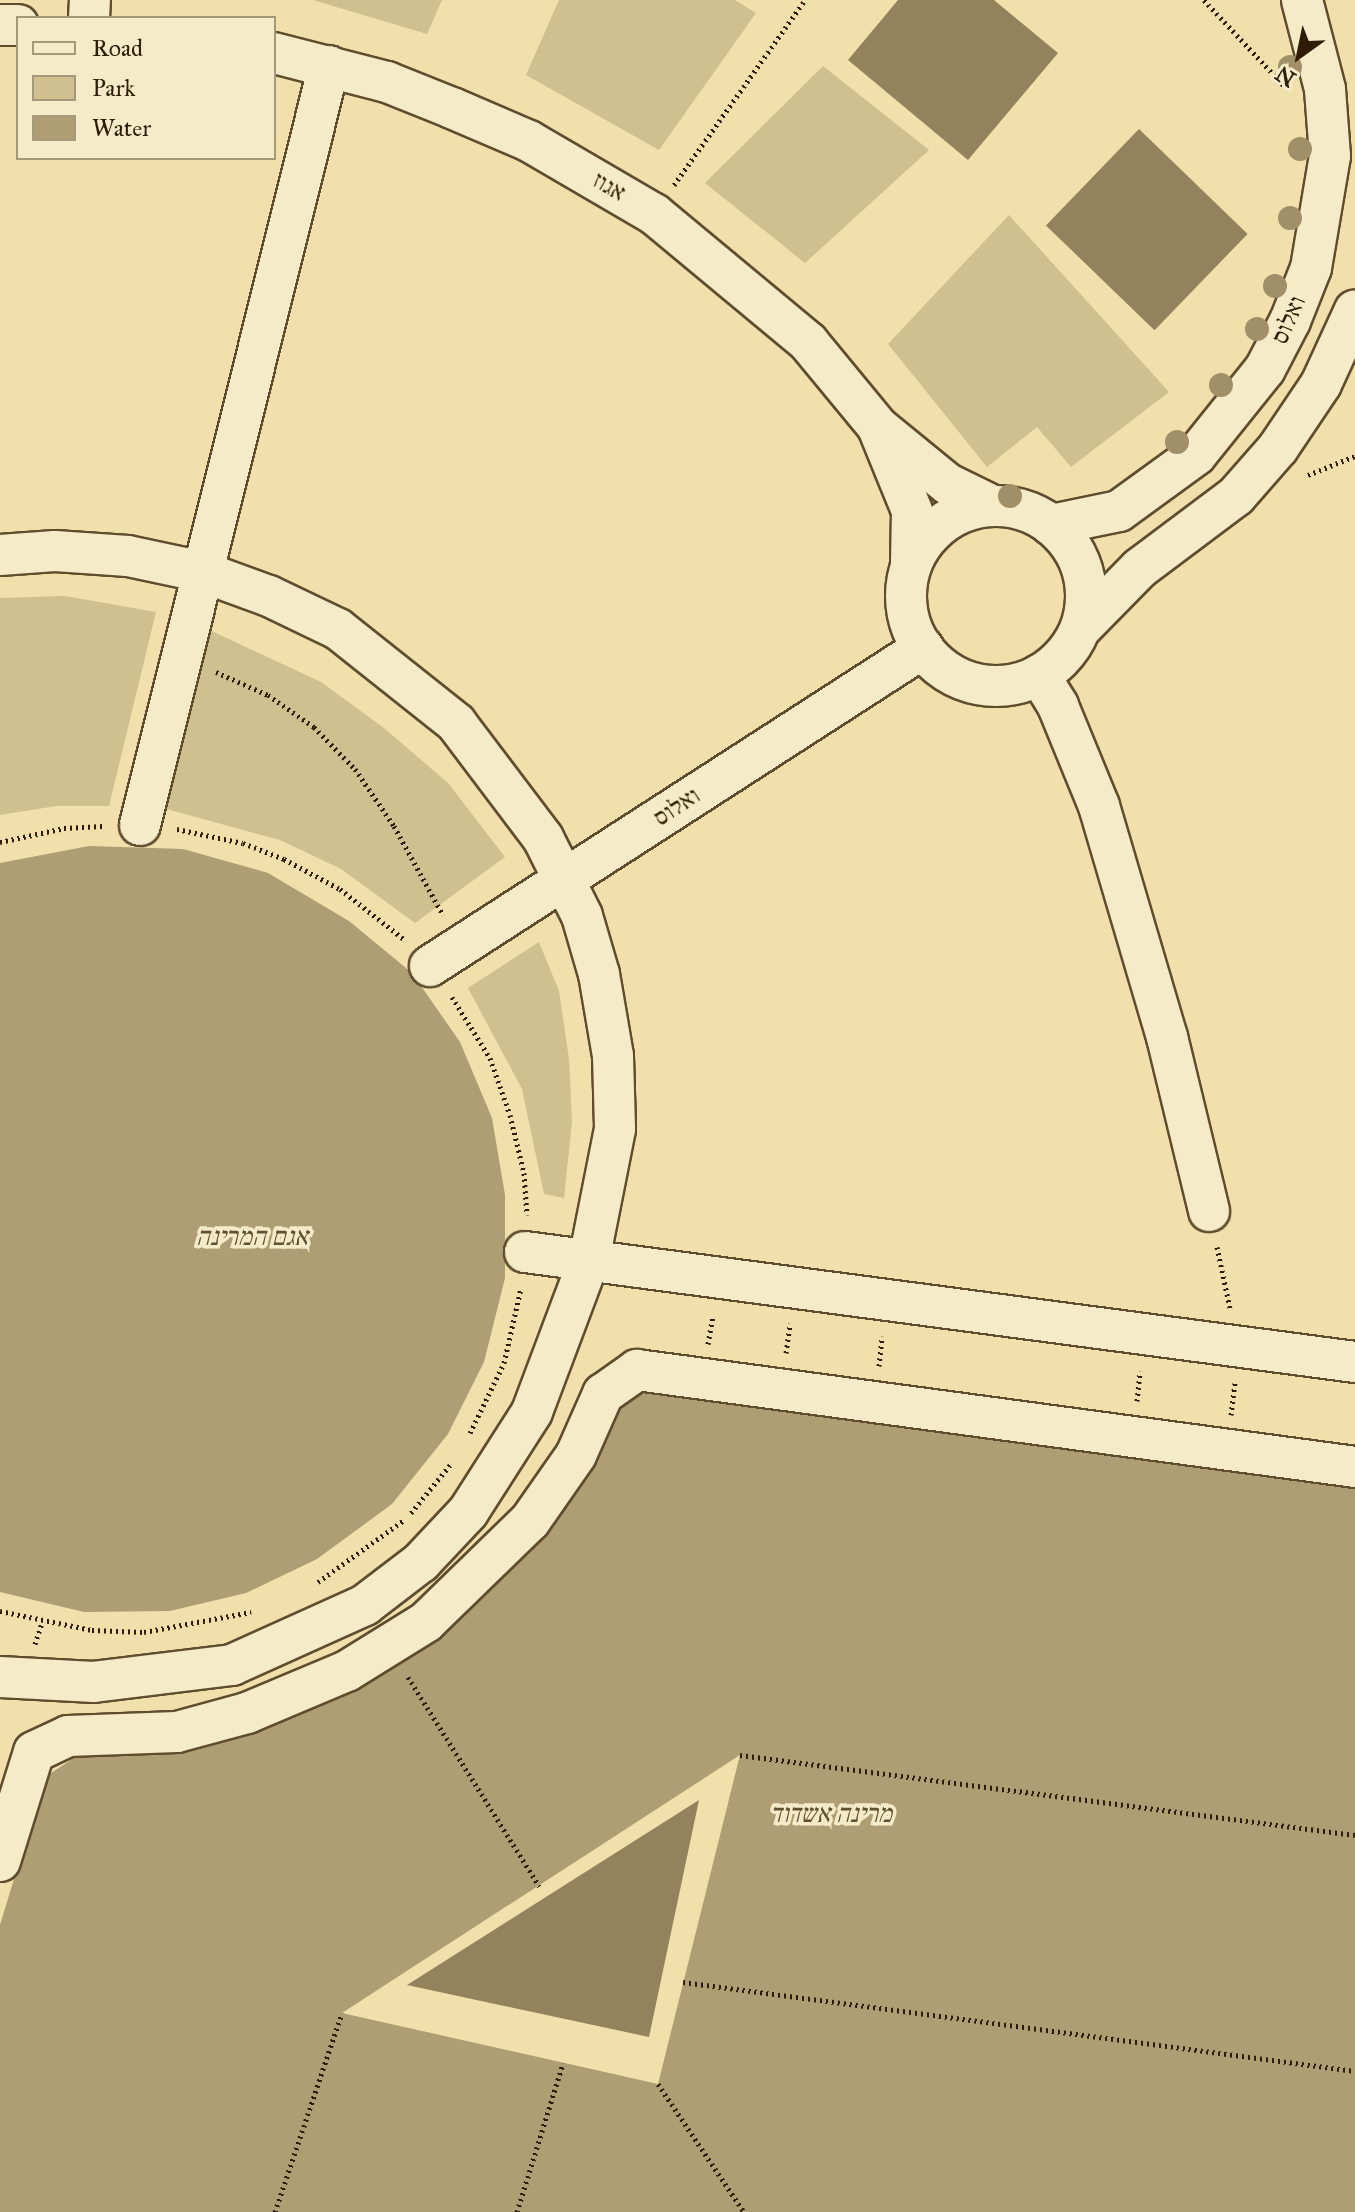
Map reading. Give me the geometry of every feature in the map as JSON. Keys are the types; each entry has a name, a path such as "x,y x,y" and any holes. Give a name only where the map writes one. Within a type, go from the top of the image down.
{"street":[{"name":"ואלוס","path":"1051,525 1103,517 1155,489 1196,455 1265,369 1311,268 1325,198 1328,133 1325,89 1302,0"},
{"name":"אגוז","path":"276,53 387,82 529,141 654,214 808,342 878,427 948,484 993,506"},
{"path":"140,825 329,66"},
{"path":"1081,628 1087,599 1083,571 1071,545 1051,525 1013,507 967,510 943,523 924,541 911,565 906,593 910,622 923,648 947,670 976,684 1018,683 1039,675 1057,663 1081,628 1140,568 1236,496 1278,448 1351,332"},
{"name":"אגוז","path":"878,427 912,511 911,565"},
{"path":"0,555 55,551 128,556 203,572 269,596 338,629 398,673 456,723 502,779 566,879 599,974 613,1056 615,1129 589,1260 532,1412 503,1463 421,1562 365,1605 232,1665 193,1673 94,1682 0,1677"},
{"name":"ואלוס","path":"445,957 923,648"},
{"path":"1039,675 1058,706 1099,806 1167,1037 1209,1211"},
{"path":"525,1252 1355,1362"},
{"path":"0,1861 34,1752 68,1736 177,1732 247,1713 347,1671 426,1622 530,1521 576,1455 603,1394 637,1370 1355,1467"}],"path":[{"path":"654,214 805,0"},
{"path":"1204,0 1328,133"},
{"path":"182,659 268,695 314,727 345,759 394,826 445,957 490,1058 510,1115 524,1173 525,1252 504,1363 468,1438"},
{"path":"0,842 64,828 140,825 193,831 284,859 340,889 393,929 445,957"},
{"path":"1209,1211 1239,1346 1227,1450"},
{"path":"781,1389 794,1287"},
{"path":"874,1402 887,1300"},
{"path":"1133,1437 1144,1334"},
{"path":"315,1584 404,1521 452,1460"},
{"path":"0,1611 92,1630 144,1632 257,1611"},
{"path":"399,1662 539,1886"},
{"path":"740,1755 1355,1835"},
{"path":"683,1982 1355,2071"},
{"path":"275,2212 342,2013"},
{"path":"517,2212 563,2063"},
{"path":"658,2084 744,2212"}],"green space":[{"path":"313,0 442,0 427,34"},
{"path":"559,0 735,0 756,13 659,150 526,75"},
{"path":"823,66 929,150 805,263 705,183"},
{"path":"1009,215 1169,392 1071,467 1037,427 987,467 888,344"},
{"path":"65,596 156,612 109,806 56,806 0,815 0,598"},
{"path":"203,627 321,682 384,728 448,783 505,857 415,923 341,869 280,840 159,807"},
{"path":"539,942 559,991 569,1059 572,1122 564,1198 544,1194 522,1089 468,988"}],"water":[{"name":"אגם המרינה","path":"89,846 183,849 268,873 349,921 412,973 460,1042 492,1118 505,1195 505,1278 484,1362 448,1434 392,1504 317,1559 246,1593 170,1611 84,1612 0,1592 0,863"},
{"name":"מרינה אשדוד","path":"646,1385 1355,1487 1355,2212 0,2212 0,1925 45,1777 80,1754 180,1747 249,1731 310,1709 399,1662 484,1595 547,1530 620,1403"}],"pier":[{"path":"740,1755 658,2084 342,2013"}],"building":[{"path":"898,0 994,0 1058,53 968,160 848,60"},
{"path":"1139,129 1248,234 1155,330 1046,225"},
{"path":"699,1800 649,2037 407,1985"}]}
